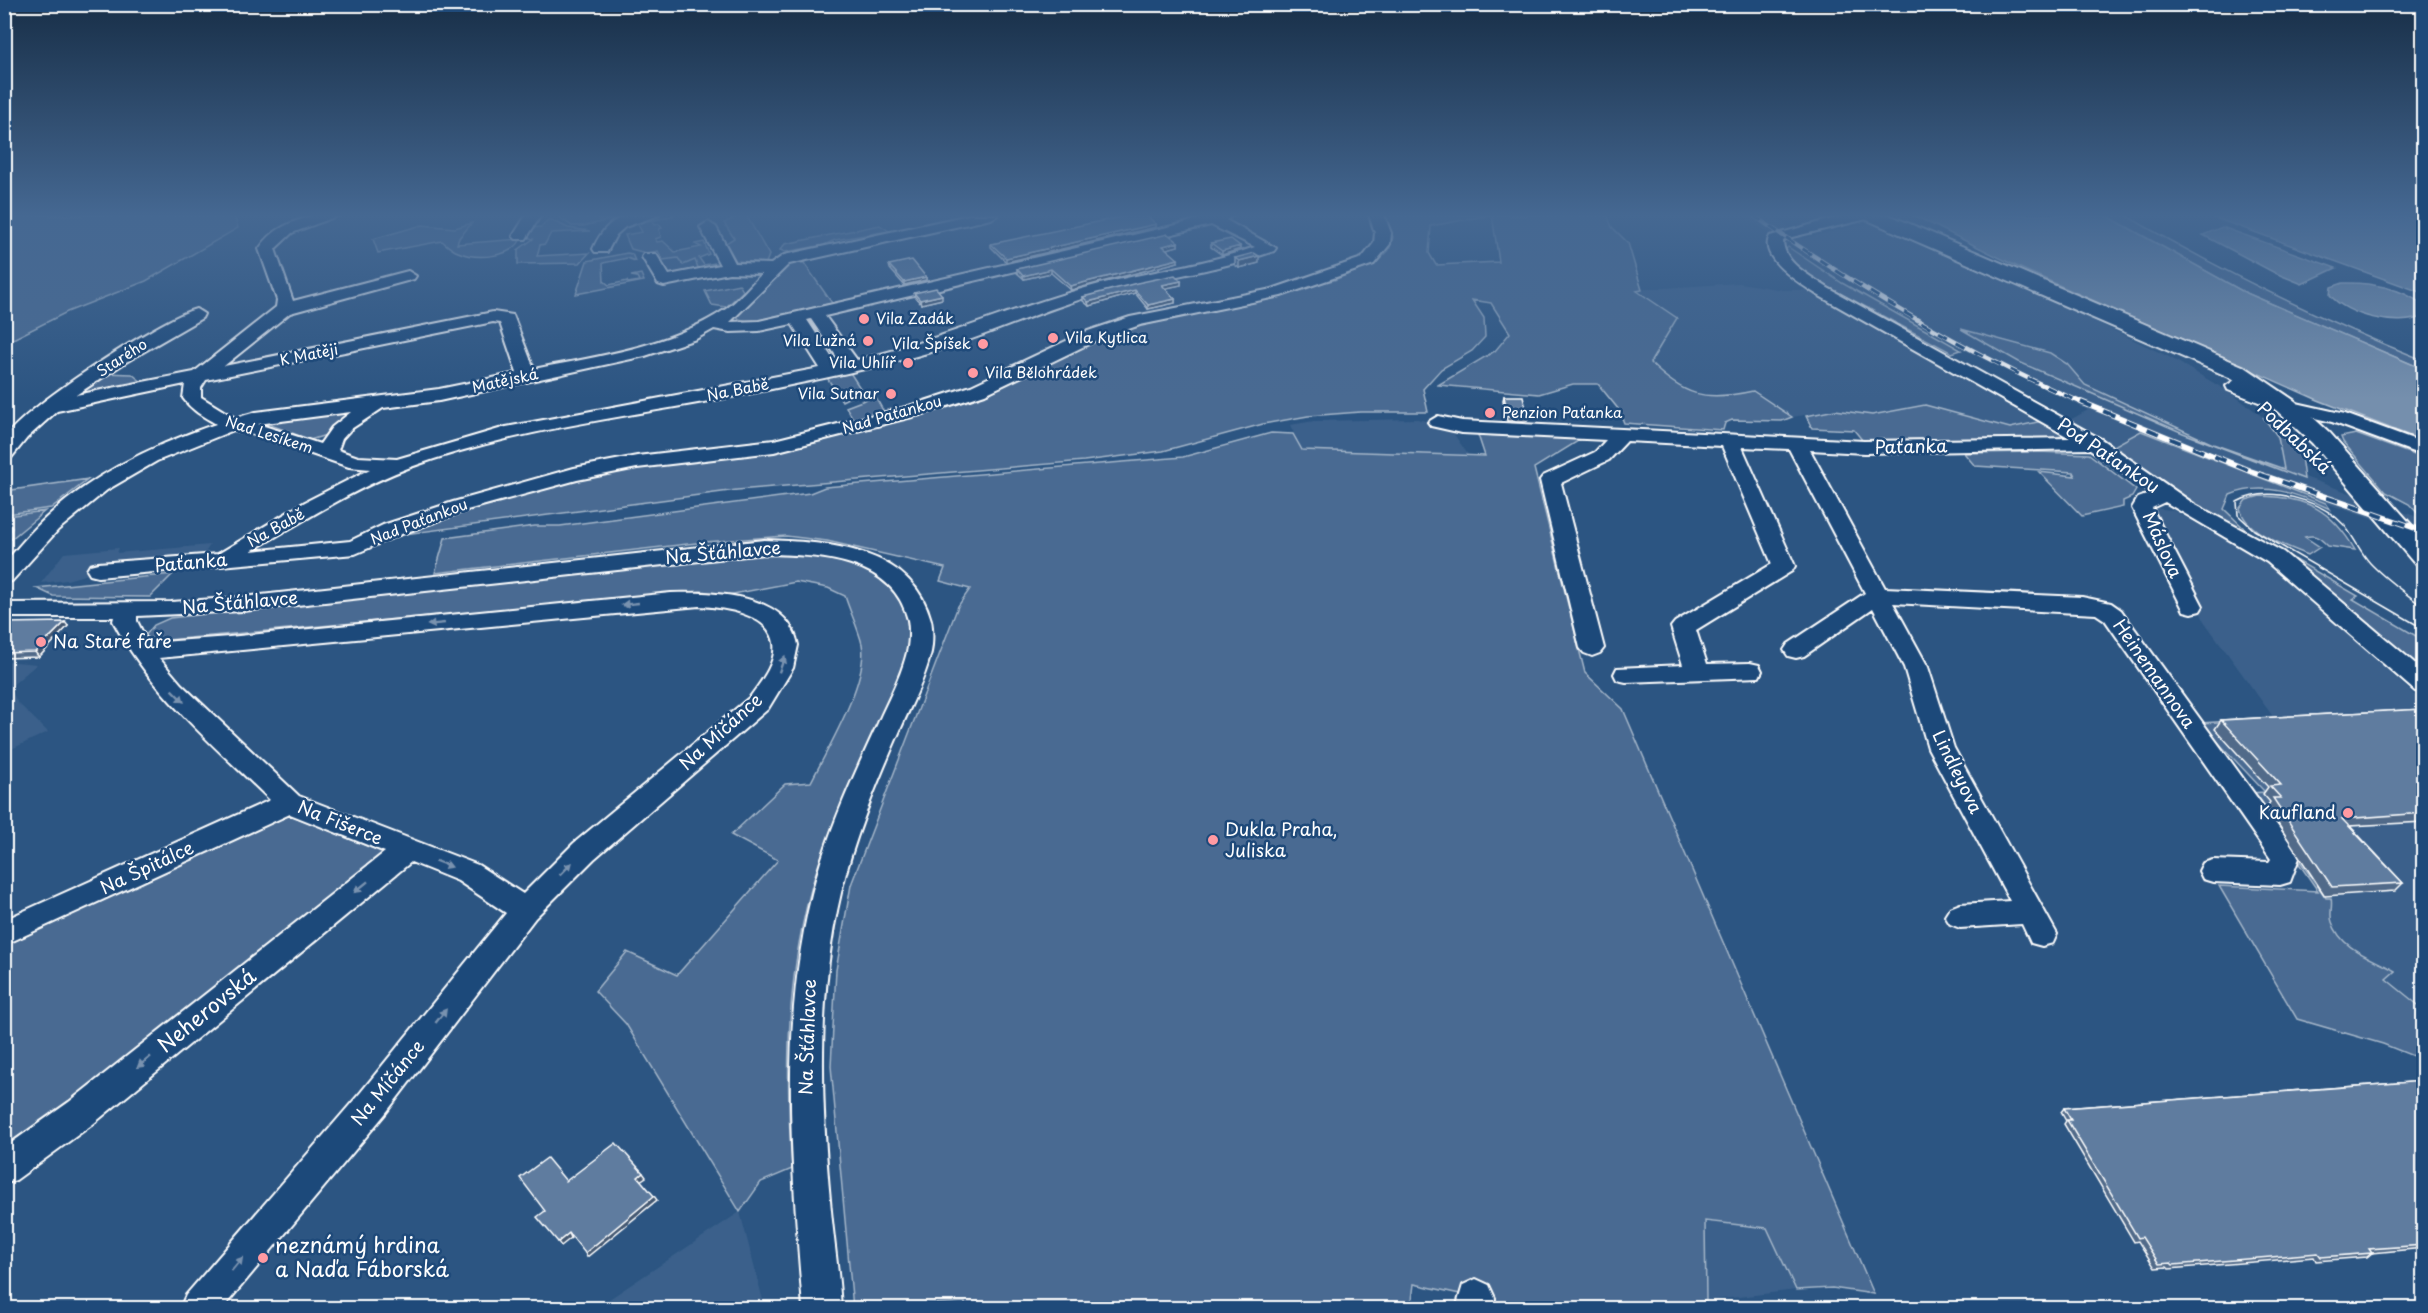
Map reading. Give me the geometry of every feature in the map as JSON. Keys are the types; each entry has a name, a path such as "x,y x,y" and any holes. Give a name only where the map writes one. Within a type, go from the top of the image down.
{"main road":[{"name":"Podbabská","path":"2017,276 2236,379 2322,438 2424,557"},
{"name":"Podbabská","path":"2284,414 2374,530 2424,581"}],"street":[{"path":"277,276 285,300 284,309"},
{"path":"199,377 284,309 407,276"},
{"path":"661,276 664,281 688,276"},
{"name":"Matějská","path":"4,576 55,520 105,483 179,446 231,424 280,415 466,390 645,351 713,324 744,303 766,276"},
{"path":"713,324 752,327 975,276"},
{"name":"Na Babě","path":"221,560 351,486 401,464 562,420 736,392 852,366 960,337 1102,288 1156,276"},
{"name":"Nad Paťankou","path":"355,547 391,530 460,506 564,477 637,462 774,446 913,411 978,390 1083,340 1136,321 1275,293 1329,276"},
{"name":"Pod Paťankou","path":"1802,276 1822,291 2094,443 2166,495 2292,569 2424,685"},
{"path":"815,313 852,366"},
{"name":"Starého","path":"6,450 27,425 51,406 143,344 196,314"},
{"name":"K Matěji","path":"51,406 493,317 507,319 527,376"},
{"path":"795,317 831,371"},
{"name":"Nad Lesíkem","path":"199,377 192,388 192,398 199,406 231,424 261,430 356,463 401,464"},
{"path":"2236,379 2424,450"},
{"name":"Nad Lesíkem","path":"327,454 334,435 358,416 380,403"},
{"path":"2284,414 2320,412 2361,426"},
{"name":"Paťanka","path":"1438,422 1462,427 1624,433 1797,445 1864,447 2094,443"},
{"path":"2322,438 2322,430 2332,426 2361,426"},
{"path":"1592,648 1550,480 1602,456 1624,433"},
{"path":"1698,673 1683,627 1784,567 1729,440"},
{"name":"Lindleyova","path":"1797,445 1916,667 1941,748 2036,923 1960,916"},
{"path":"351,486 356,463"},
{"name":"Máslova","path":"2166,495 2145,502 2142,508 2192,606"},
{"name":"Paťanka","path":"98,570 355,547"},
{"name":"Na Šťáhlavce","path":"16,610 126,610 243,604 764,547 821,549 851,556 894,576 906,587 920,619 922,638 919,655 845,833 831,873 811,960 804,1072 822,1308"},
{"name":"Matějská","path":"4,567 24,555"},
{"name":"Matějská","path":"16,610 11,586 24,555"},
{"path":"1796,650 1877,596"},
{"name":"Heinemannova","path":"1877,596 2082,603 2103,608 2113,615 2285,858 2280,874 2212,871"},
{"name":"Na Míčánce","path":"141,651 229,645 671,600 709,599 736,603 757,610 775,625 787,642 785,657 777,677 759,703 585,851 525,910 373,1103 199,1308"},
{"name":"Na Fišerce","path":"126,610 125,621 141,651 172,690 289,803 468,873 525,910"},
{"path":"1626,674 1750,671"},
{"name":"Na Špitálce","path":"4,933 289,803"},
{"name":"Neherovská","path":"4,1168 81,1113 407,850"}],"shaded area":[{"path":"5,276 154,276 67,312 5,343"},
{"path":"582,276 604,276 604,281 609,285 639,281 637,277 633,276 642,276 644,281 576,294"},
{"path":"776,276 813,276 832,303 751,322 739,319 737,314"},
{"path":"1343,276 1638,276 1642,290 1637,291 1677,318 1650,363 1662,374 1684,389 1695,393 1720,396 1753,391 1792,417 1782,421 1732,420 1725,423 1723,430 1624,423 1619,410 1598,384 1573,384 1539,394 1438,385 1495,351 1510,333 1491,303 1472,300 1484,318 1485,337 1472,351 1441,369 1423,389 1428,412 1360,412 1308,416 1263,424 1163,451 1084,461 737,490 405,534 404,529 575,478 915,415 1087,342 1142,324"},
{"path":"1808,276 1832,276 1961,350 1952,353"},
{"path":"1832,276 1997,276 2169,357 2231,393 2263,417 2278,437 2285,469 2254,459 2423,519 2423,537 2274,485 2110,448 2068,421 2088,410 1936,336","holes":["1957,328 2050,353 2067,364 2085,385 2200,438 2063,381"]},
{"path":"2039,276 2215,276 2242,291 2423,369 2423,441 2318,400"},
{"path":"2216,276 2238,276 2346,328 2423,360 2423,369 2242,291"},
{"path":"2283,276 2318,276 2302,284"},
{"path":"2377,276 2423,276 2423,293"},
{"path":"1739,283 1783,290 1810,290 2042,421 2010,428 1925,405 1872,415 1835,410 1792,417 1753,391 1731,396 1688,393 1665,379 1650,363 1636,290"},
{"path":"2343,283 2375,285 2396,290 2423,305 2423,316 2401,321 2388,320 2348,309 2330,295 2331,287"},
{"path":"739,284 743,291 726,307 712,305 705,291"},
{"path":"1961,329 2050,353 2067,364 2085,385 2213,444 2284,469 2278,437 2263,417 2301,456 2304,479 2183,433 2019,362"},
{"path":"849,371 862,391 842,401 826,376"},
{"path":"103,373 132,374 143,383 81,394 82,391 79,391"},
{"path":"875,396 885,414 855,422 846,407"},
{"path":"1925,405 2010,428 2042,421 2062,431 2063,435 2055,439 1863,441 1854,430 1812,428 1806,416 1835,410 1872,415"},
{"path":"346,410 351,412 326,435 310,440 271,425 276,420"},
{"path":"1417,419 1435,423 1453,433 1469,456 1302,450 1290,425 1314,421"},
{"path":"2141,431 2326,503 2330,509 2293,494 2255,489 2230,495 2224,509 2248,532 2358,596 2353,599 2423,640 2423,675 2309,576 2169,492 2110,448"},
{"name":"Dukla Praha, Juliska","path":"1271,433 1293,434 1302,450 1485,456 1478,435 1583,438 1534,468 1585,673 1623,709 1874,1294 1832,1288 1796,1290 1767,1228 1705,1221 1706,1301 1632,1308 1524,1308 1414,1284 1411,1308 965,1308 965,1302 853,1308 831,1066 836,970 851,885 958,606 970,589 940,581 945,568 827,541 786,536 705,542 435,573 445,538 535,526 560,526 810,493 825,487 1183,457"},
{"path":"2356,434 2423,458 2423,519 2409,504 2386,492 2341,437"},
{"path":"1964,453 2089,454 2136,490 2132,497 2123,501 2123,507 2082,516 2039,472 2075,476 2073,472 1975,466"},
{"path":"89,479 51,508 7,514 5,491"},
{"path":"2260,496 2291,499 2316,508 2337,525 2355,550 2328,546 2318,537 2309,536 2305,537 2320,547 2308,555 2268,538 2250,525 2243,517 2240,508 2246,500"},
{"path":"2153,508 2172,510 2257,557 2287,578 2423,703 2423,1029 2316,915 2318,892 2250,793 2265,792 2200,723 2274,718 2204,621 2189,584 2151,512"},
{"path":"45,511 5,544 12,528 6,516"},
{"path":"210,545 201,559 115,566 67,580 41,583 64,553 119,548 117,553"},
{"path":"762,553 827,559 868,571 885,583 898,598 907,619 909,634 907,651 895,688 832,827 806,909 793,982 790,1019 789,1094 792,1169 761,1182 740,1212 626,1024 595,991 627,952 677,975 778,860 731,835 785,784 811,782 836,734 853,695 862,659 862,644 845,596 828,588 796,582 728,595 701,591 156,641 145,636 154,625 170,618"},
{"path":"173,574 150,597 53,596 36,588"},
{"path":"5,661 37,664 10,687 17,702 48,732 5,752"},
{"path":"2423,710 2274,794 2274,807 2267,807 2277,820 2271,820 2326,898 2331,898 2331,916 2336,932 2359,952 2395,971 2386,979 2423,1009 2423,1060 2383,1044 2297,1019 2219,886 2318,891 2250,793 2265,792 2200,723"},
{"path":"288,814 384,853 75,1100 5,1149 4,945"},
{"path":"740,1212 765,1308 596,1308"},
{"path":"1704,1221 1767,1228 1796,1290 1706,1301"}],"building":[{"path":"899,276 926,277 904,282"},
{"path":"1059,276 1109,276 1070,286"},
{"path":"1169,276 1176,276 1181,281 1162,285 1175,299 1148,305 1135,290 1088,302 1083,297"},
{"path":"936,288 942,295 920,300 914,293"},
{"path":"1504,396 1523,396 1528,417 1508,417"},
{"name":"Na Staré faře","path":"65,622 35,652 4,653 5,623"},
{"name":"Kaufland","path":"2424,709 2424,813 2342,819 2403,883 2332,887 2273,798 2281,798 2270,786 2281,785 2221,720"},
{"path":"2424,1081 2424,1245 2369,1249 2372,1253 2321,1257 2318,1253 2173,1265 2171,1263 2159,1264 2142,1237 2138,1238 2067,1120 2071,1120 2064,1108"},
{"path":"616,1143 643,1173 638,1177 654,1196 585,1253 569,1233 558,1242 537,1217 545,1211 520,1178 547,1158 566,1181"}],"tram line":[{"path":"2424,608 2376,569 2366,559 2344,525 2322,508 2293,497 2278,495 2250,497 2237,502 2238,515 2254,530 2424,629"}],"railway":[{"path":"1846,276 1914,318 1998,364 2085,404"},
{"path":"2081,402 2250,471 2424,531"}],"place":[{"name":"Vila Zadák","path":"864,319"},
{"name":"Vila Kytlica","path":"1053,338"},
{"name":"Vila Lužná","path":"868,341"},
{"name":"Vila Špíšek","path":"983,344"},
{"name":"Vila Uhlíř","path":"908,363"},
{"name":"Vila Bělohrádek","path":"973,373"},
{"name":"Vila Sutnar","path":"891,394"},
{"name":"Penzion Paťanka","path":"1490,413"},
{"name":"Na Staré faře","path":"41,642"},
{"name":"Kaufland","path":"2348,813"},
{"name":"Dukla Praha, Juliska","path":"1213,840"},
{"name":"neznámý hrdina a Naďa Fáborská","path":"263,1258"}]}
